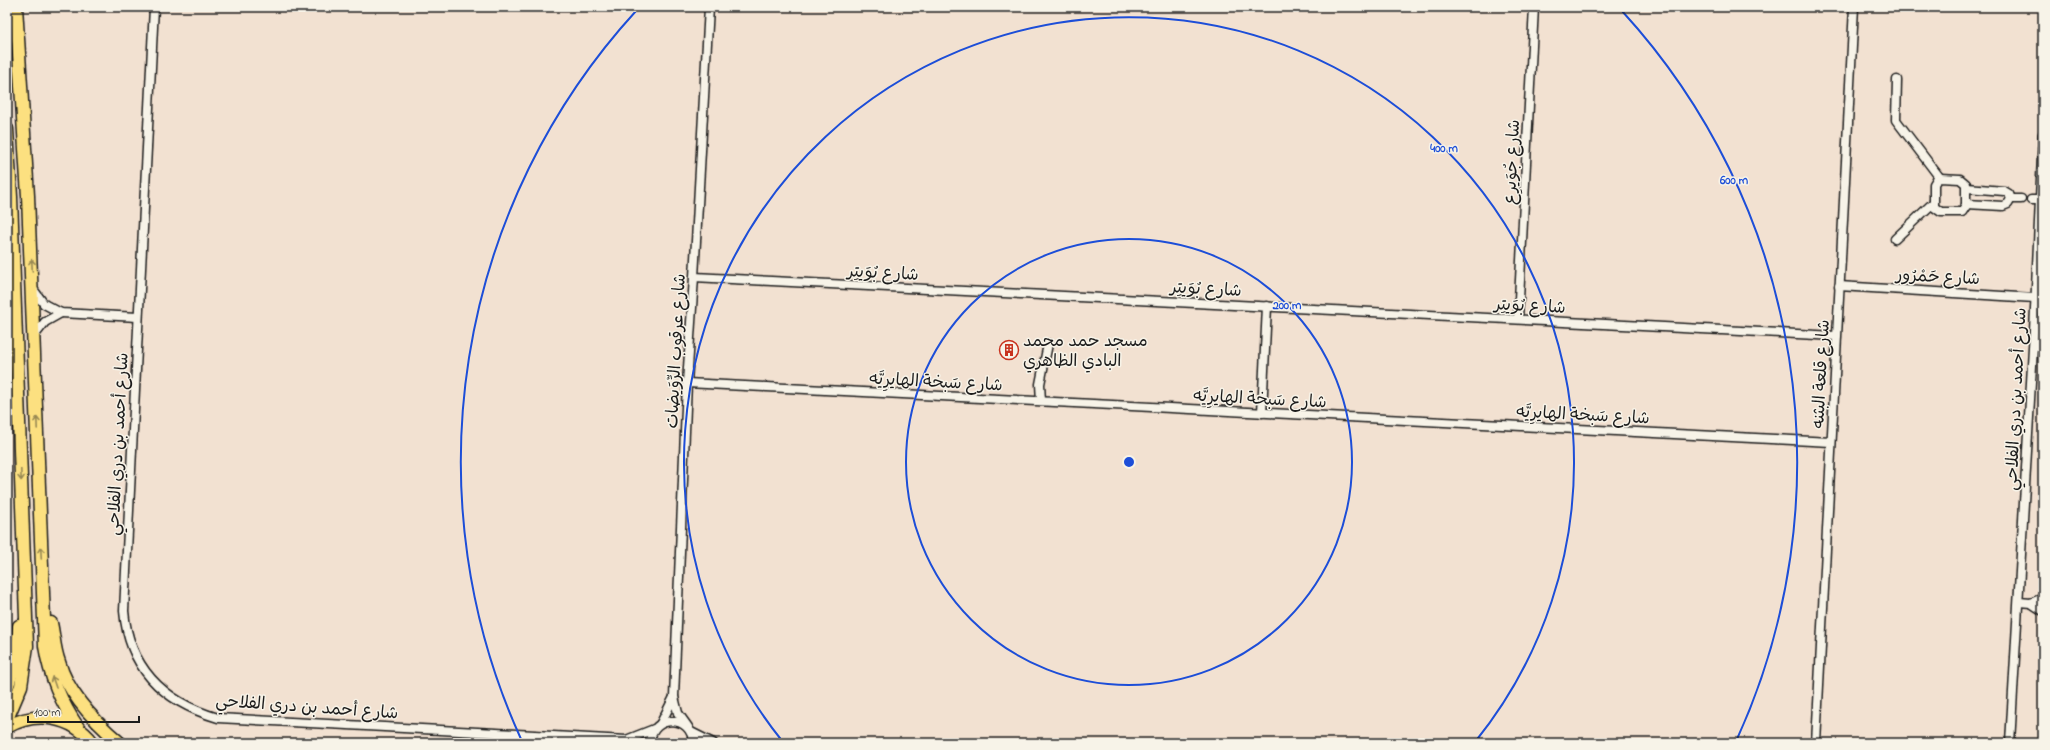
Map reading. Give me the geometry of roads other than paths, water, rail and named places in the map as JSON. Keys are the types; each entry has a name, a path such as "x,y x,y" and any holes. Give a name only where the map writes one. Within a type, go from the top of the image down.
{"main road":[{"path":"16,7 24,105 33,289 45,646 50,671 59,696 79,729"},
{"path":"7,129 24,541 26,659 21,686 7,719"},
{"path":"7,688 14,670 19,645 17,576 24,541"},
{"path":"43,598 52,625 57,656 64,678 81,703 120,743"},
{"path":"7,727 21,720 36,717 51,717 66,721 79,729 93,743"}],"street":[{"name":"شارع أحمد بن دري الفلاحي","path":"154,7 124,611 128,638 132,650 142,668 155,683 184,705 218,718 630,742 654,729"},
{"name":"شارع عرقوب الرِّوَيضات","path":"689,729 678,713 674,697 687,383 709,7"},
{"name":"شارع جُوَيرِع","path":"1518,319 1534,7"},
{"name":"شارع قلعة البثنه","path":"1816,743 1854,7"},
{"path":"1897,80 1896,120 1940,178"},
{"name":"شارع أحمد بن دري الفلاحي","path":"2010,743 2035,298 2038,198 2043,134"},
{"path":"1940,178 1962,180 1967,188 1964,210 1958,213 1939,212 1934,208 1934,182 1940,178"},
{"path":"1967,188 2004,191 2009,194 2011,199"},
{"path":"2011,199 2021,199"},
{"path":"1966,204 2003,206 2008,204 2011,199"},
{"path":"1895,239 1933,203"},
{"name":"شارع بُوَيتِر","path":"694,277 1836,336"},
{"name":"شارع حَمْرُور","path":"1840,286 2035,298"},
{"path":"33,289 44,304 61,313 138,317"},
{"path":"1262,413 1268,306"},
{"path":"34,336 45,322 61,313"},
{"path":"1041,401 1040,384 1048,344"},
{"name":"شارع سَبخة الهايرِيَّه","path":"687,383 1831,442"},
{"path":"2019,602 2031,603 2043,598"},
{"path":"2031,603 2043,611"},
{"name":"شارع عرقوب الرِّوَيضات","path":"661,723 674,697"},
{"path":"650,743 654,729 661,723 675,720 713,743"},
{"path":"689,729 693,743"}],"place":[{"name":"مسجد حمد محمد البادي الظاهري","path":"1009,350"}]}
